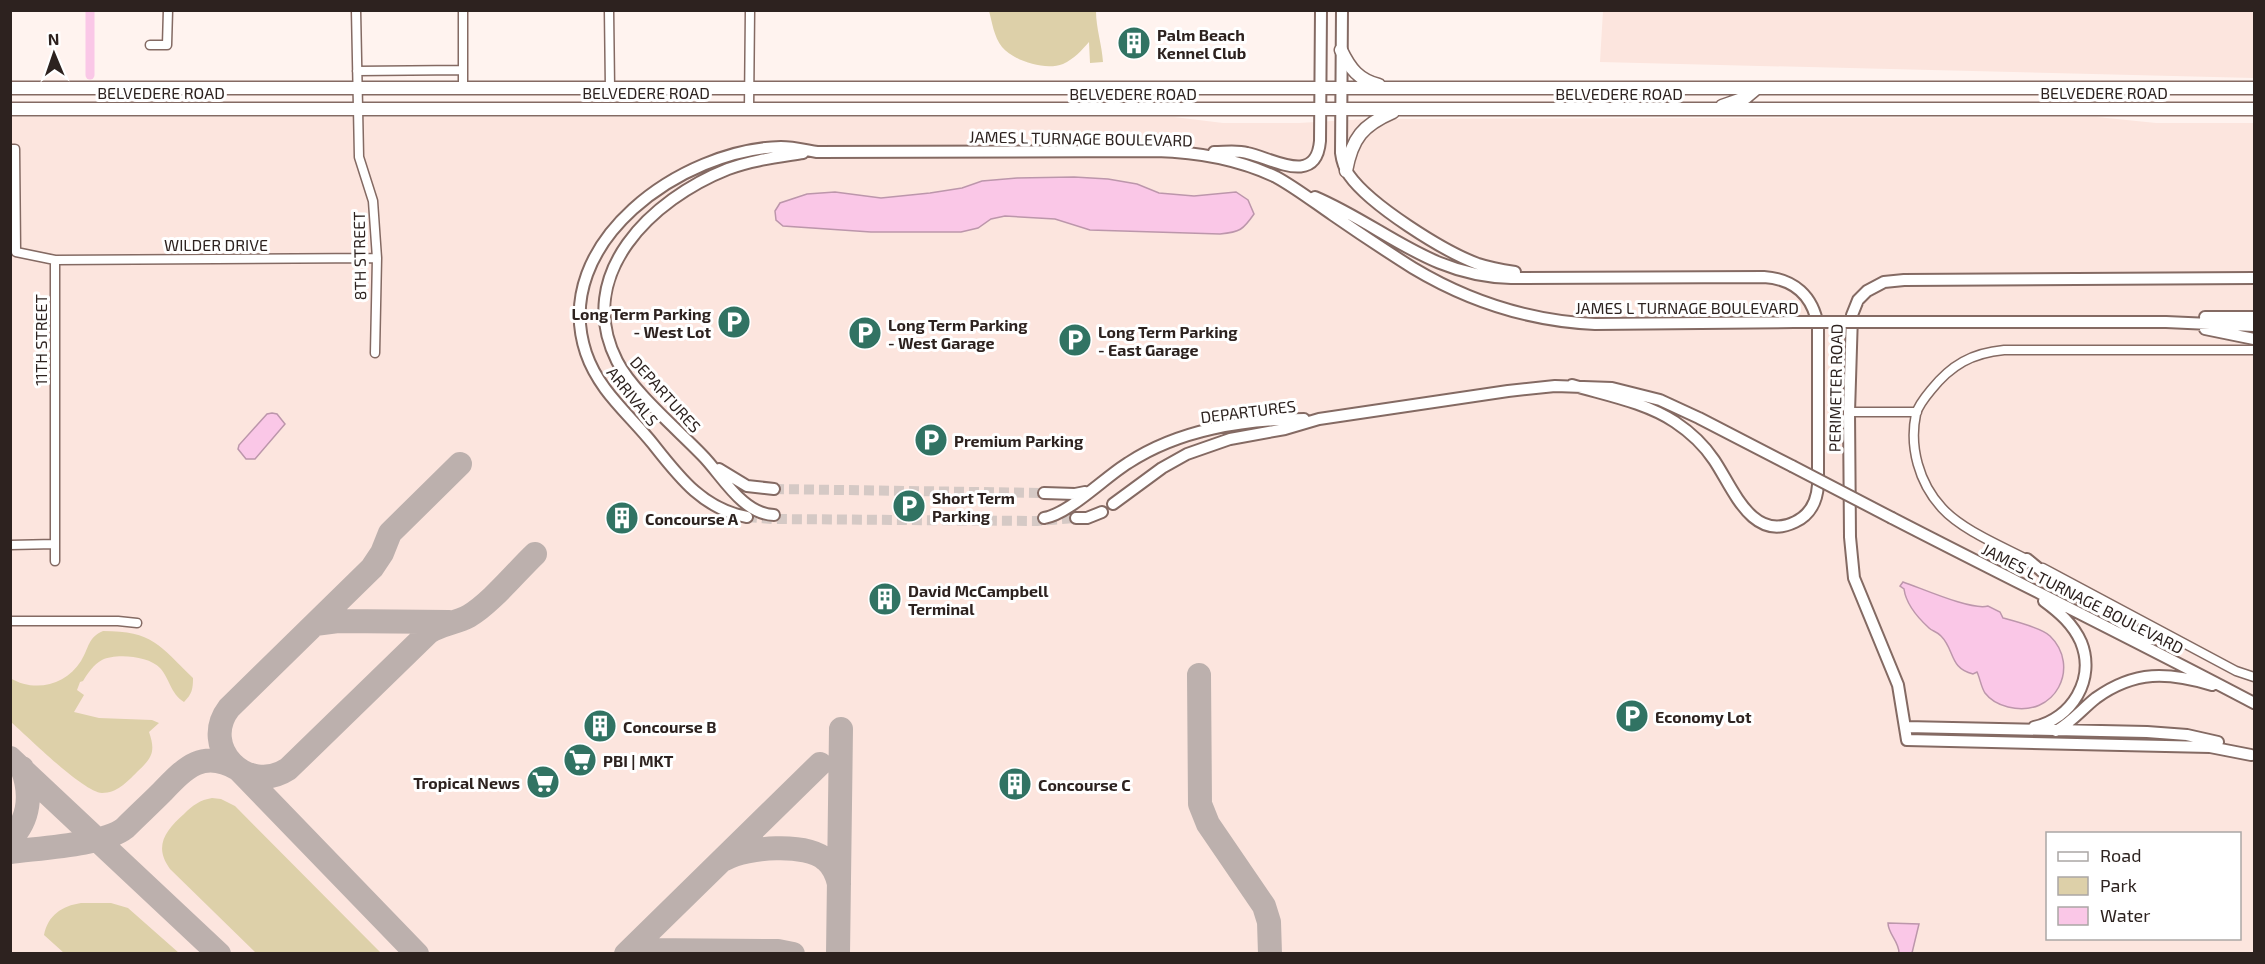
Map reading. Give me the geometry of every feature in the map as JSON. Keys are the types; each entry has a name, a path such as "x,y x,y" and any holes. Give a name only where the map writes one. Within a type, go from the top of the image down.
{"main road":[{"path":"1341,50 1350,67 1361,78 1395,89"},
{"name":"BELVEDERE ROAD","path":"10,88 2254,88"},
{"path":"1710,110 1745,98 1757,88"},
{"name":"BELVEDERE ROAD","path":"10,109 2254,109"},
{"path":"1346,171 1350,150 1362,132 1377,120 1400,110"}],"street":[{"path":"150,45 167,45 168,10"},
{"name":"8TH STREET","path":"356,10 359,157 373,201 377,258 375,353"},
{"path":"463,10 463,88"},
{"path":"609,10 610,88"},
{"path":"749,109 750,10"},
{"path":"1190,153 1244,152 1284,166 1296,167 1307,165 1316,157 1320,146 1321,10"},
{"path":"1342,10 1341,153 1346,171 1359,186 1387,210 1449,251 1488,267 1542,277"},
{"path":"357,71 463,70"},
{"name":"ARRIVALS","path":"747,517 722,509 696,493 604,390 591,366 582,336 583,289 593,258 613,230 638,205 666,184 706,165 750,152 782,147 817,152"},
{"path":"13,149 16,252 55,260"},
{"name":"JAMES L TURNAGE BOULEVARD","path":"817,152 1190,153 1219,157 1248,166 1298,190 1333,216 1418,271 1468,296 1515,312 1563,321 1663,325 1794,322 2166,322 2254,326"},
{"name":"DEPARTURES","path":"774,515 759,512 740,498 626,375 606,332 604,301 615,263 627,243 674,199 701,182 744,164 817,152"},
{"path":"1298,190 1340,208 1410,250 1446,266 1494,277 1764,277 1786,281 1797,287 1813,306 1818,326 1818,480 1813,505 1804,517 1788,525 1771,526 1759,522 1743,508 1708,452 1682,427 1659,413 1572,385"},
{"name":"WILDER DRIVE","path":"55,260 377,258"},
{"name":"11TH STREET","path":"55,260 55,561"},
{"name":"PERIMETER ROAD","path":"2253,756 2210,747 1907,740 1898,685 1852,569 1849,412 1852,315 1862,295 1879,284 1904,280 2254,279"},
{"name":"JAMES L TURNAGE BOULEVARD","path":"2166,322 2202,317 2254,317"},
{"path":"2166,322 2254,339"},
{"path":"2254,350 2028,350 1987,352 1971,356 1944,374 1917,412 1915,449 1919,470 1928,490 1953,520 2236,670 2254,677"},
{"name":"JAMES L TURNAGE BOULEVARD","path":"1319,419 1523,389 1572,385 1612,388 1660,400 2254,703"},
{"path":"1849,412 1917,412"},
{"path":"1113,504 1162,468 1194,452 1230,439 1285,429 1319,419"},
{"name":"DEPARTURES","path":"1044,518 1061,511 1118,470 1154,448 1198,432 1282,420 1319,419"},
{"name":"DEPARTURES","path":"707,460 742,484 754,488 774,489"},
{"path":"1044,493 1075,494 1088,491"},
{"path":"1076,518 1087,519 1102,512"},
{"path":"10,545 55,544"},
{"path":"2027,559 2055,582 2122,623 2183,665"},
{"path":"2025,729 2051,721 2073,703 2082,687 2085,669 2083,649 2064,616 2027,588"},
{"path":"10,621 136,623"},
{"path":"2007,742 2029,739 2056,730 2102,694 2139,677 2163,675 2184,677 2232,691"},
{"name":"PERIMETER ROAD","path":"1906,727 2147,732 2187,735 2217,742 2253,756"}],"shaded area":[{"path":"1603,11 2254,11 2254,78 1600,62"},
{"path":"10,117 1174,117 1223,123 1299,123 1366,119 2097,117 2156,123 2254,123 2254,953 11,953"}],"green space":[{"path":"989,11 1096,11 1103,62 1090,63 1089,42 1074,57 1056,66 1039,65 1014,57 999,43"},
{"path":"103,631 133,634 154,642 193,678 192,691 184,702 155,664 141,658 124,656 102,660 80,682 77,690 84,695 74,712 99,718 152,720 159,723 149,732 152,750 146,763 129,780 107,793 93,790 69,774 11,722 10,678 20,683 39,686 59,681 75,669 94,636"},
{"path":"212,798 221,799 235,806 381,953 256,953 170,869 162,853 164,839 172,826 194,806"},
{"path":"81,903 111,903 128,908 179,953 64,953 44,935 46,928 52,917 62,909"}],"water":[{"path":"1074,177 1137,184 1159,193 1194,196 1236,192 1248,200 1254,214 1240,229 1220,234 1090,230 1055,219 1005,216 991,219 978,228 961,232 871,232 783,226 776,220 775,211 780,203 807,194 835,192 881,198 962,188 982,181"},
{"path":"267,414 277,414 285,424 255,459 246,459 238,449 239,445"},
{"path":"1903,582 1959,602 1980,607 1988,606 2000,612 2003,618 2046,633 2059,648 2063,661 2063,675 2059,687 2051,698 2025,709 1999,704 1987,696 1977,672 1973,674 1960,668 1941,636 1916,615 1907,600 1904,589 1900,586"},
{"path":"1888,923 1919,924 1912,953 1899,953"}],"waterway":[{"path":"90,10 90,75"}],"taxiway":[{"path":"460,464 390,533 382,553 372,568 229,708 221,723 220,738 224,752 232,763 243,772 257,776 272,776 288,769 429,632 469,616 495,595 535,554"},
{"path":"315,624 338,621 449,622"},
{"path":"1199,675 1200,804 1208,824 1264,906 1269,922 1270,954"},
{"path":"838,954 841,729"},
{"path":"10,758 219,954"},
{"path":"10,852 87,842 115,834 125,828 187,768 205,761 226,763 238,769 417,954"},
{"path":"626,954 820,764"},
{"path":"10,840 22,824 27,806 27,787 22,768"},
{"path":"725,859 761,849 805,851 817,854 826,860 839,884"},
{"path":"628,954 643,950 778,951 793,954"}],"tunnel":[{"path":"774,489 1044,493"},
{"path":"747,517 1037,521 1076,518"}],"place":[{"name":"Palm Beach Kennel Club","path":"1134,43"},
{"name":"Long Term Parking - West Lot","path":"734,322"},
{"name":"Long Term Parking - West Garage","path":"865,333"},
{"name":"Long Term Parking - East Garage","path":"1075,340"},
{"name":"Premium Parking","path":"931,440"},
{"name":"Short Term Parking","path":"909,506"},
{"name":"Concourse A","path":"622,518"},
{"name":"David McCampbell Terminal","path":"885,599"},
{"name":"Economy Lot","path":"1632,716"},
{"name":"Concourse B","path":"600,726"},
{"name":"PBI | MKT","path":"580,760"},
{"name":"Tropical News","path":"543,782"},
{"name":"Concourse C","path":"1015,784"}]}
